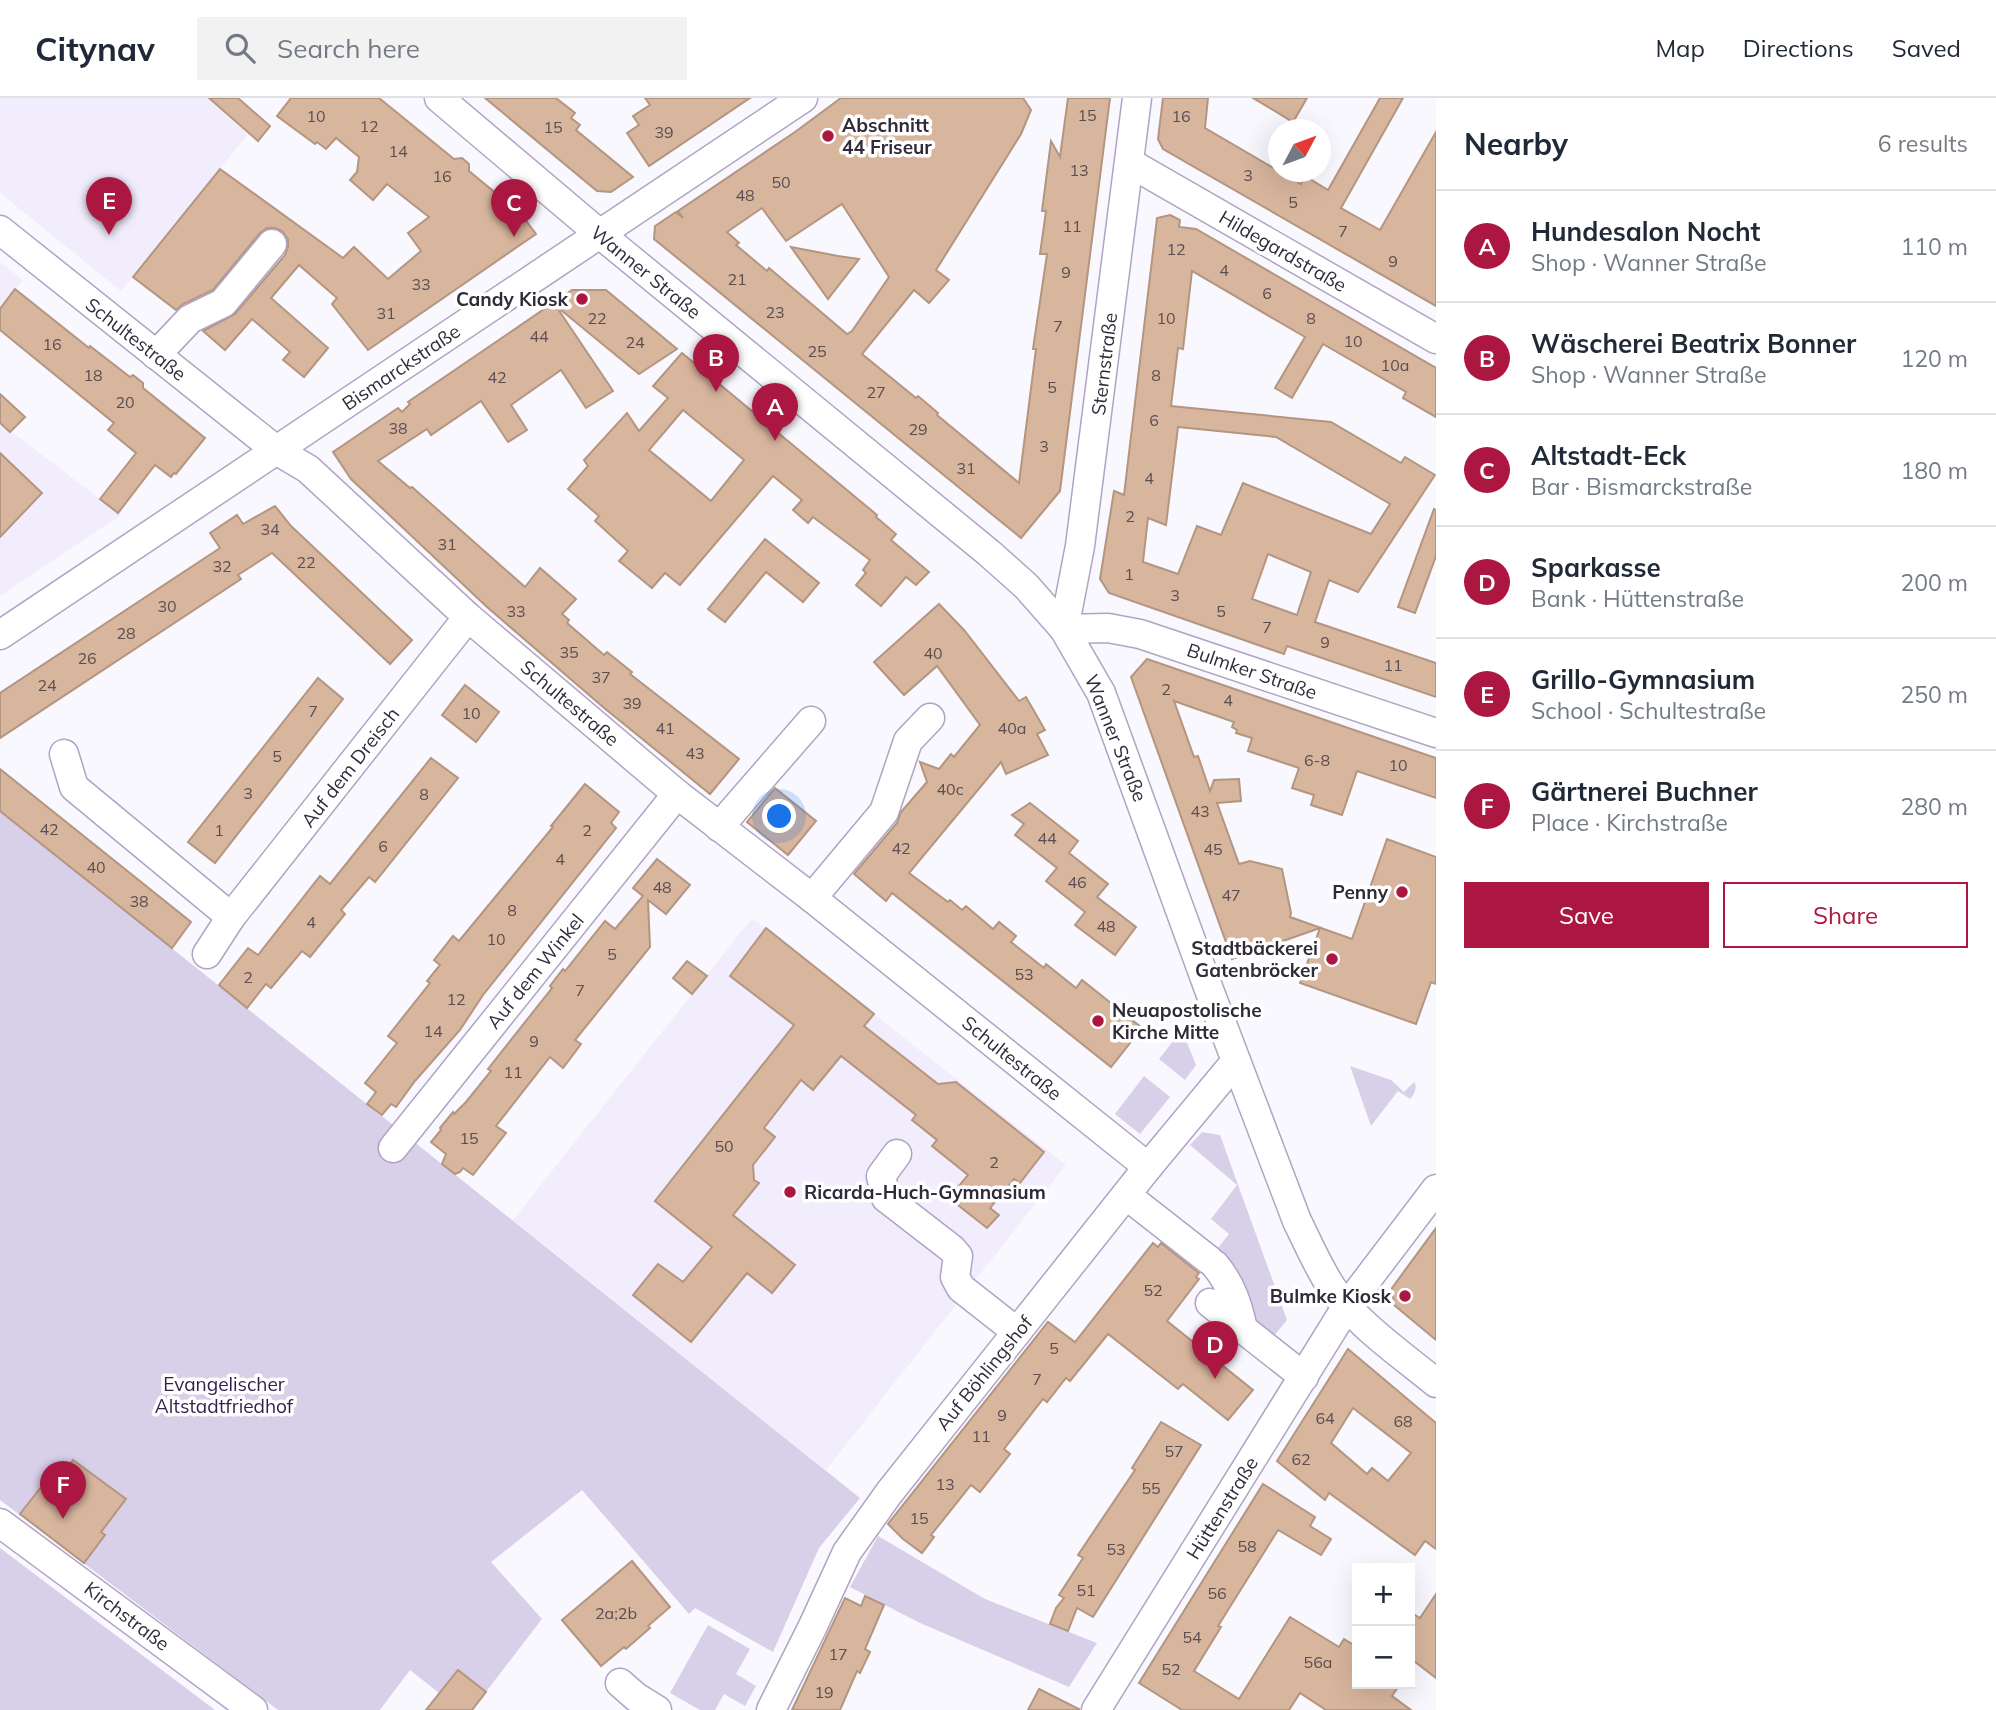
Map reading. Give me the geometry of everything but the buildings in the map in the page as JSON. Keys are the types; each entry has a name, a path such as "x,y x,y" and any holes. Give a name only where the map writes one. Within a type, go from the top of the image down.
{"street":[{"name":"Wanner Straße","path":"439,98 601,235 989,553 1032,593 1064,629 1101,693 1236,1061 1297,1221 1319,1266 1347,1306 1436,1383"},
{"name":"Bismarckstraße","path":"0,635 803,98"},
{"name":"Sternstraße","path":"1064,629 1080,546 1137,98"},
{"name":"Hildegardstraße","path":"1130,163 1436,338"},
{"name":"Schultestraße","path":"5,242 156,355 276,450 309,469 468,617 677,794 812,898 1148,1167"},
{"path":"156,355 190,319 223,303 272,244"},
{"name":"Auf dem Dreisch","path":"206,954 231,917 468,617"},
{"name":"Bulmker Straße","path":"1064,629 1108,628 1140,634 1436,733"},
{"path":"812,898 884,812 908,741 930,718"},
{"path":"719,827 811,721"},
{"path":"64,754 74,787 231,917"},
{"name":"Auf dem Winkel","path":"393,1148 677,794"},
{"name":"Auf Böhlingshof","path":"771,1710 847,1552 889,1493 1148,1167 1236,1061"},
{"path":"897,1154 881,1176 886,1198 958,1256 955,1277 961,1288 1017,1332"},
{"name":"Hüttenstraße","path":"1103,1707 1347,1306 1436,1189"},
{"path":"1126,1195 1212,1262 1228,1283 1238,1306 1243,1329"},
{"path":"1210,1303 1304,1377"},
{"name":"Kirchstraße","path":"0,1523 253,1710"},
{"path":"620,1683 636,1698 657,1710"}],"shaded area":[{"path":"0,98 207,98 248,134 121,291 0,193"},
{"path":"0,262 23,280 0,309"},
{"path":"0,423 121,515 0,596"},
{"name":"Ricarda-Huch-Gymnasium","path":"752,918 1066,1165 826,1470 513,1220"}],"green space":[{"name":"Evangelischer Altstadtfriedhof","path":"0,811 860,1498 819,1548 773,1652 695,1608 689,1614 582,1490 491,1562 542,1619 472,1710 458,1708 410,1670 380,1710 278,1710 0,1500"},
{"path":"1182,1030 1196,1065 1185,1080 1159,1059"},
{"path":"1350,1066 1391,1080 1404,1092 1414,1082 1414,1093 1410,1099 1398,1091 1371,1126"},
{"path":"1144,1076 1170,1097 1140,1134 1115,1114"},
{"path":"1202,1132 1220,1135 1287,1320 1273,1337 1256,1326 1236,1272 1218,1248 1229,1234 1211,1219 1237,1185 1190,1145"},
{"path":"878,1536 985,1599 1097,1643 1069,1687 920,1623 850,1587"},
{"path":"0,1548 215,1710 0,1710"},
{"path":"708,1625 750,1649 736,1674 756,1686 745,1706 724,1694 715,1710 700,1710 670,1693"}],"place":[{"name":"Abschnitt 44 Friseur","path":"828,136"},
{"name":"Grillo-Gymnasium","path":"109,235"},
{"name":"Altstadt-Eck","path":"514,237"},
{"name":"Candy Kiosk","path":"582,299"},
{"name":"Wäscherei Beatrix Bonner","path":"716,392"},
{"name":"Hundesalon Nocht","path":"775,441"},
{"name":"Penny","path":"1402,892"},
{"name":"Stadtbäckerei Gatenbröcker","path":"1332,959"},
{"name":"Neuapostolische Kirche Mitte","path":"1098,1021"},
{"name":"Ricarda-Huch-Gymnasium","path":"790,1192"},
{"name":"Bulmke Kiosk","path":"1405,1296"},
{"name":"Sparkasse","path":"1215,1379"},
{"name":"Gärtnerei Buchner","path":"63,1519"}]}
